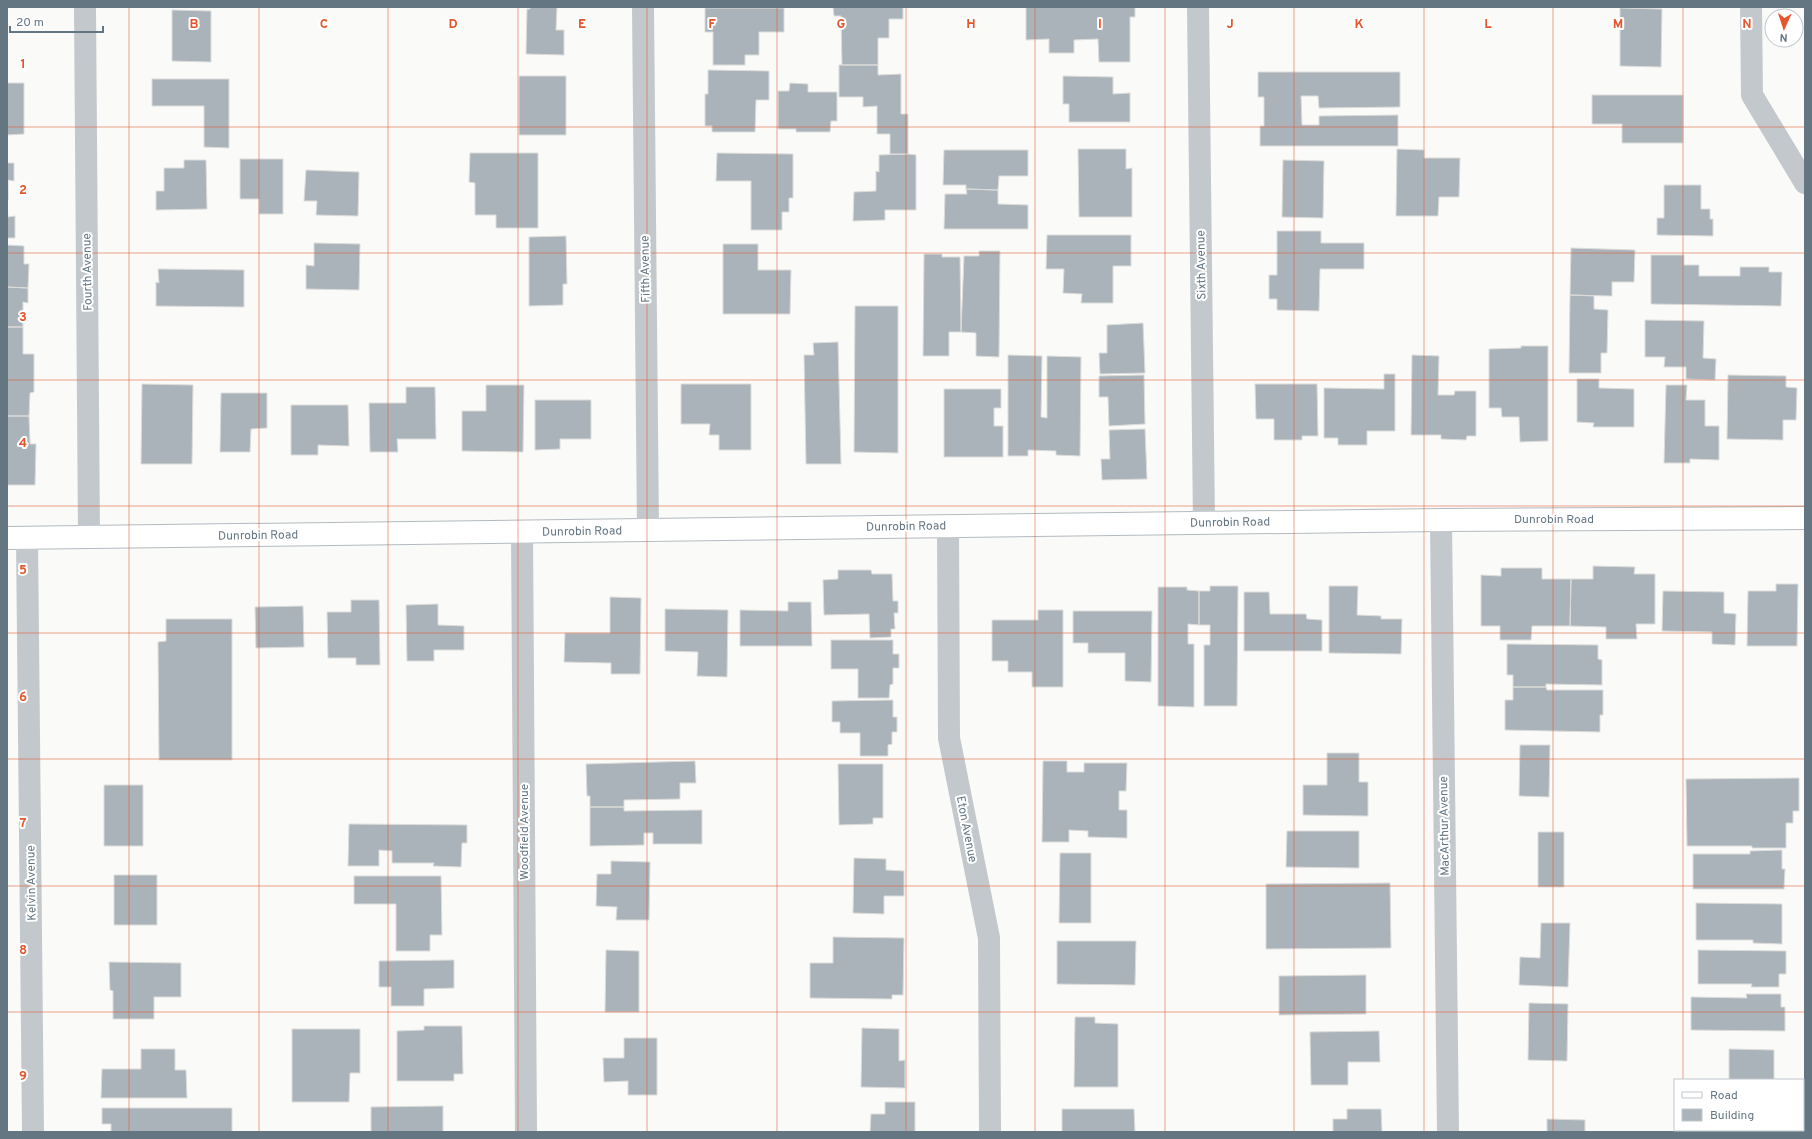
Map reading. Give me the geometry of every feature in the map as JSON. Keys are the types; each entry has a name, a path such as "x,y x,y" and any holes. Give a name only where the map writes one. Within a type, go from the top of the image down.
{"street":[{"name":"Fourth Avenue","path":"85,7 89,537"},
{"name":"Fifth Avenue","path":"642,7 648,530"},
{"name":"Sixth Avenue","path":"1198,7 1204,523"},
{"path":"1752,7 1752,95 1805,183"},
{"name":"Dunrobin Road","path":"17,538 1441,520 1805,518"},
{"name":"MacArthur Avenue","path":"1441,520 1448,1132"},
{"name":"Eton Avenue","path":"948,526 949,738 990,938 990,1132"},
{"name":"Woodfield Avenue","path":"522,532 526,1132"},
{"name":"Kelvin Avenue","path":"17,538 33,1132"}],"building":[{"path":"530,7 557,7 556,30 564,30 564,55 526,54 527,9 530,9"},
{"path":"833,7 903,7 903,19 889,19 889,38 878,38 878,65 842,65 841,16 834,16"},
{"path":"1026,7 1135,7 1135,17 1130,17 1130,62 1099,62 1098,39 1074,40 1074,53 1049,53 1049,39 1026,40"},
{"path":"705,8 784,8 784,32 759,32 759,55 745,55 745,65 713,65 713,32 705,32"},
{"path":"1620,8 1662,9 1661,67 1620,66"},
{"path":"172,10 211,11 211,62 172,61"},
{"path":"839,65 878,65 878,75 901,74 901,114 908,114 908,154 890,154 890,134 877,134 877,106 863,107 863,97 839,97"},
{"path":"708,70 769,71 769,100 756,100 755,132 712,132 712,126 705,126 705,94 708,94"},
{"path":"1258,72 1400,72 1400,107 1319,108 1318,96 1301,96 1302,125 1319,125 1319,116 1398,115 1398,146 1260,146 1260,126 1264,126 1264,97 1258,97"},
{"path":"519,76 566,76 566,135 519,135"},
{"path":"1063,76 1113,77 1113,94 1130,93 1130,122 1069,122 1069,104 1063,104"},
{"path":"152,79 229,79 229,148 204,147 204,106 152,106"},
{"path":"7,83 24,83 24,134 7,135"},
{"path":"790,83 808,84 808,92 837,92 837,121 831,121 830,132 796,132 796,129 778,129 778,91 789,91"},
{"path":"1592,95 1683,95 1683,143 1622,143 1622,124 1592,124"},
{"path":"1078,149 1126,149 1126,169 1132,168 1132,217 1079,217"},
{"path":"1397,149 1424,150 1424,158 1460,158 1459,197 1439,197 1438,216 1396,216"},
{"path":"944,150 1028,150 1028,176 999,176 998,190 966,189 966,185 943,185"},
{"path":"470,153 538,153 538,228 496,228 496,215 475,215 475,183 469,182"},
{"path":"717,153 793,154 793,198 789,198 789,212 782,212 782,230 751,230 751,181 716,181"},
{"path":"879,155 916,155 916,210 885,210 885,220 853,221 854,192 876,191 876,171 879,172"},
{"path":"240,159 283,159 283,214 259,214 259,199 240,199"},
{"path":"184,160 206,160 207,209 156,210 156,191 164,191 164,168 184,168"},
{"path":"1283,160 1324,161 1323,218 1282,217"},
{"path":"7,163 14,163 14,181 8,180 8,200"},
{"path":"306,170 359,172 358,216 316,215 317,201 304,201"},
{"path":"1664,185 1701,185 1701,209 1710,209 1710,219 1713,219 1713,236 1657,235 1657,218 1664,218"},
{"path":"966,189 998,190 998,204 1028,205 1028,229 944,229 945,194 967,194"},
{"path":"7,200 8,217 15,216 15,238 7,238"},
{"path":"1277,231 1321,231 1321,243 1364,243 1364,269 1320,269 1319,311 1277,310 1277,299 1269,299 1269,275 1277,275"},
{"path":"1047,235 1131,235 1131,266 1113,266 1113,303 1081,303 1082,294 1063,293 1064,269 1046,269"},
{"path":"566,236 567,284 563,284 563,305 529,306 529,237"},
{"path":"314,243 360,244 359,290 306,289 306,265 314,266"},
{"path":"723,244 758,244 758,270 791,270 790,314 723,314"},
{"path":"7,245 24,246 24,264 29,264 28,288 7,287"},
{"path":"1571,248 1635,250 1634,282 1612,282 1612,296 1570,295"},
{"path":"979,251 1000,251 999,357 976,356 976,333 961,332 964,256 979,256"},
{"path":"924,254 942,254 942,257 960,257 961,332 949,332 949,356 923,356"},
{"path":"1651,255 1684,255 1684,265 1699,265 1699,276 1740,276 1740,267 1769,267 1769,272 1782,272 1781,306 1651,304"},
{"path":"158,269 244,270 244,307 156,306 156,282 159,283"},
{"path":"7,287 28,288 28,303 23,302 23,327 7,327"},
{"path":"1570,295 1594,296 1594,309 1608,310 1607,353 1601,353 1601,373 1569,373"},
{"path":"855,306 898,306 898,453 854,452"},
{"path":"1645,320 1704,321 1703,358 1716,359 1715,380 1686,379 1686,367 1664,367 1665,357 1645,357"},
{"path":"1143,323 1145,373 1100,374 1099,353 1107,353 1107,325"},
{"path":"7,327 23,327 23,354 34,354 34,392 30,393 29,416 7,416"},
{"path":"838,342 841,464 806,464 804,355 814,355 813,343"},
{"path":"1521,346 1548,346 1548,441 1520,442 1519,417 1502,417 1501,408 1489,408 1489,349 1521,348"},
{"path":"1008,355 1042,356 1041,417 1047,418 1047,356 1081,357 1080,456 1056,455 1056,451 1028,450 1028,456 1008,456"},
{"path":"1412,355 1439,356 1438,395 1454,395 1455,391 1476,391 1476,436 1467,436 1466,440 1441,439 1441,435 1411,435"},
{"path":"1384,374 1395,374 1395,431 1367,431 1367,445 1338,445 1338,438 1324,438 1324,388 1384,389"},
{"path":"1144,375 1145,424 1109,426 1108,397 1099,397 1099,376"},
{"path":"1728,375 1786,376 1786,387 1797,388 1796,420 1783,420 1783,440 1727,439"},
{"path":"1577,379 1599,379 1599,388 1634,389 1634,427 1593,427 1594,423 1577,422"},
{"path":"142,384 193,385 192,464 141,464"},
{"path":"681,384 751,384 751,450 719,450 719,435 709,435 710,424 681,424"},
{"path":"1255,384 1317,384 1318,436 1302,436 1302,440 1274,440 1274,419 1256,419"},
{"path":"486,385 524,385 523,452 462,451 462,411 486,411"},
{"path":"1666,385 1687,385 1686,400 1705,400 1705,426 1719,426 1719,460 1690,459 1690,463 1664,463"},
{"path":"406,387 435,387 436,439 397,439 398,452 370,452 369,403 406,403"},
{"path":"944,389 1001,389 1001,408 994,408 994,426 1003,426 1003,457 944,457"},
{"path":"221,393 267,393 267,428 251,429 250,452 220,452"},
{"path":"535,400 591,400 591,439 560,439 560,449 535,450"},
{"path":"291,405 348,405 349,446 318,445 318,455 291,455"},
{"path":"7,416 29,416 30,444 36,444 35,485 7,485"},
{"path":"1145,429 1147,479 1102,480 1101,459 1110,459 1109,430"},
{"path":"1593,566 1635,567 1634,574 1655,574 1655,624 1636,624 1637,639 1606,639 1606,627 1570,626 1571,579 1593,579"},
{"path":"1501,568 1542,568 1542,579 1571,579 1570,626 1532,626 1531,640 1500,640 1500,626 1481,626 1481,575 1501,576"},
{"path":"838,570 871,570 872,574 892,574 893,601 898,601 898,613 894,613 895,629 891,629 891,637 870,638 869,614 824,615 823,580 838,579"},
{"path":"1776,584 1798,584 1797,646 1747,646 1748,591 1776,591"},
{"path":"1210,586 1238,586 1237,706 1204,706 1204,645 1210,645 1210,625 1199,625 1199,591 1210,591"},
{"path":"1329,586 1358,586 1357,615 1381,616 1381,619 1402,619 1401,654 1329,653"},
{"path":"1158,587 1187,587 1187,590 1199,591 1199,625 1188,624 1188,644 1194,644 1194,707 1158,706"},
{"path":"1663,591 1724,592 1724,613 1736,614 1735,645 1712,644 1712,632 1662,631"},
{"path":"1244,592 1269,592 1270,614 1306,614 1307,619 1322,620 1322,651 1244,651"},
{"path":"610,597 641,598 640,674 611,674 611,663 564,662 565,633 610,633"},
{"path":"351,600 379,600 380,665 356,665 356,658 328,658 327,612 351,612"},
{"path":"788,602 811,602 812,646 740,646 740,610 788,611"},
{"path":"438,604 438,625 464,626 464,650 434,650 434,661 407,661 406,605"},
{"path":"303,606 304,647 256,648 255,607"},
{"path":"665,609 728,610 727,677 697,676 698,652 665,651"},
{"path":"1038,610 1063,610 1063,687 1032,687 1032,672 1008,672 1008,661 992,661 992,620 1038,620"},
{"path":"1073,611 1152,611 1151,682 1125,681 1125,653 1088,653 1088,643 1073,643"},
{"path":"166,619 232,619 232,760 159,760 158,642 166,641"},
{"path":"831,640 893,640 893,654 899,654 899,668 893,668 893,684 890,685 889,698 858,698 858,669 831,669"},
{"path":"1507,644 1598,645 1598,659 1602,660 1602,685 1546,684 1546,687 1513,687 1513,675 1507,675"},
{"path":"1513,687 1546,687 1547,690 1603,690 1603,715 1600,715 1600,732 1505,730 1505,700 1513,700"},
{"path":"893,700 893,717 897,717 897,732 892,732 892,744 888,745 888,756 860,756 860,733 840,733 840,722 832,722 832,701"},
{"path":"1520,745 1550,745 1549,797 1519,796"},
{"path":"1327,753 1359,753 1359,782 1368,782 1368,816 1303,815 1303,785 1327,785"},
{"path":"695,761 696,783 680,783 680,799 624,800 624,807 590,807 590,796 587,796 586,764"},
{"path":"1043,761 1067,761 1067,772 1084,772 1084,763 1127,763 1126,791 1119,791 1119,810 1127,810 1127,838 1088,837 1088,831 1069,830 1069,842 1042,842"},
{"path":"838,764 883,764 883,818 873,818 873,824 839,825"},
{"path":"1799,778 1799,811 1793,811 1793,823 1786,823 1786,848 1752,848 1752,846 1687,846 1686,779"},
{"path":"104,785 143,785 143,846 104,846"},
{"path":"590,807 624,807 624,811 702,810 702,844 653,844 653,833 644,833 644,845 590,846"},
{"path":"349,824 467,825 467,843 462,843 461,867 433,866 434,863 392,863 392,851 379,850 379,866 348,866"},
{"path":"1287,831 1359,831 1359,868 1286,867"},
{"path":"1538,832 1564,832 1564,887 1538,887"},
{"path":"1782,850 1782,869 1785,869 1784,889 1693,889 1693,854 1750,854 1750,851"},
{"path":"1060,853 1091,853 1091,923 1059,923"},
{"path":"854,858 886,859 886,870 904,871 904,896 884,896 884,914 853,913"},
{"path":"611,861 650,862 649,920 616,920 617,907 596,906 597,874 611,874"},
{"path":"114,875 157,875 157,925 114,925"},
{"path":"354,876 441,876 442,935 430,935 430,951 396,951 396,904 354,904"},
{"path":"1390,883 1391,948 1266,949 1266,884"},
{"path":"1696,903 1782,904 1782,944 1753,943 1753,940 1696,940"},
{"path":"1541,923 1570,923 1568,987 1519,985 1520,957 1540,958"},
{"path":"833,937 904,938 903,995 892,995 892,999 810,998 810,963 833,963"},
{"path":"1057,941 1136,941 1135,985 1057,984"},
{"path":"606,950 639,951 639,1012 605,1012"},
{"path":"1698,950 1786,951 1786,974 1779,974 1779,987 1751,987 1752,984 1698,984"},
{"path":"454,960 454,988 424,989 424,1006 391,1006 391,987 379,987 379,961"},
{"path":"109,962 181,963 181,997 154,997 154,1019 113,1019 113,991 110,990"},
{"path":"1366,975 1366,1014 1279,1015 1279,976"},
{"path":"1746,994 1781,994 1781,1007 1785,1007 1785,1031 1691,1030 1691,997 1747,998"},
{"path":"1529,1003 1568,1004 1567,1061 1528,1060"},
{"path":"1075,1017 1095,1017 1095,1023 1118,1024 1118,1087 1074,1087"},
{"path":"424,1026 462,1026 463,1074 454,1074 454,1081 397,1081 397,1031 424,1030"},
{"path":"862,1028 899,1029 899,1061 905,1060 905,1088 861,1087"},
{"path":"292,1029 360,1029 360,1073 350,1073 349,1102 292,1102"},
{"path":"1379,1031 1380,1062 1348,1062 1348,1085 1311,1085 1310,1032"},
{"path":"624,1038 657,1038 657,1095 628,1095 628,1081 604,1082 603,1058 624,1058"},
{"path":"141,1049 175,1049 175,1070 186,1070 187,1098 101,1098 102,1069 141,1069"},
{"path":"1729,1049 1774,1050 1774,1079 1729,1079"},
{"path":"885,1102 915,1102 915,1132 870,1132 871,1114 885,1114"},
{"path":"443,1106 443,1132 371,1132 371,1107"},
{"path":"102,1108 232,1108 232,1132 111,1132 111,1124 102,1124"},
{"path":"1062,1109 1134,1109 1135,1132 1062,1132"},
{"path":"1347,1109 1381,1109 1382,1132 1333,1132 1333,1119 1347,1119"},
{"path":"1547,1119 1585,1120 1585,1132 1547,1132"}]}
